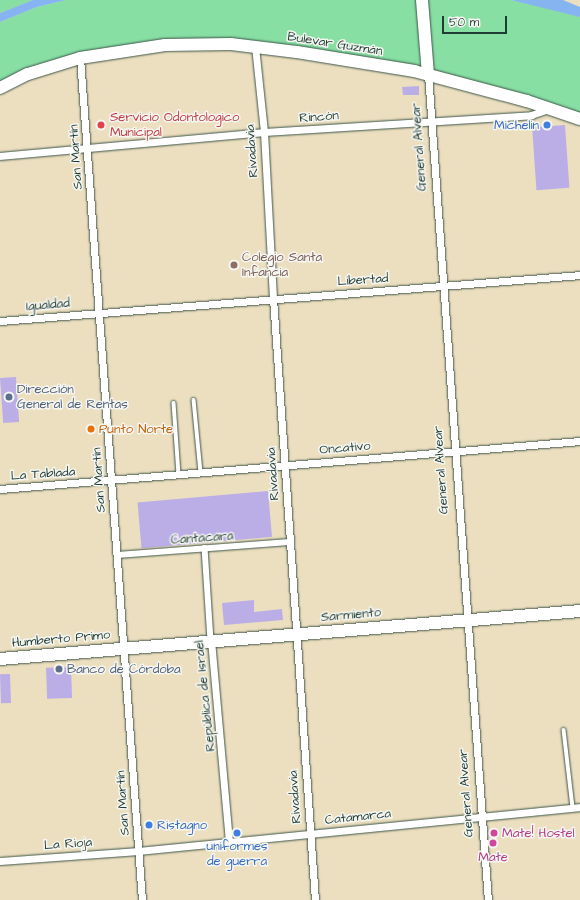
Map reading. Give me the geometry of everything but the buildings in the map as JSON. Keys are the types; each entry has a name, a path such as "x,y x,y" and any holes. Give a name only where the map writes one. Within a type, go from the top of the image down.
{"main road":[{"name":"General Alvear","path":"422,0 428,74"},
{"name":"Bulevar Guzmán","path":"0,88 34,71 80,58 165,45 212,43 255,46 428,74 550,108 580,119"},
{"name":"Sarmiento","path":"124,648 580,611"},
{"name":"Humberto Primo","path":"0,658 124,648"}],"street":[{"name":"Rivadavia","path":"255,46 264,132 272,298 315,900"},
{"name":"San Martín","path":"80,58 88,148 142,900"},
{"name":"General Alvear","path":"428,74 444,287 453,451 488,900"},
{"name":"Rincón","path":"0,156 264,132 531,115 550,108"},
{"name":"Libertad","path":"99,313 272,298 444,287 580,275"},
{"name":"Igualdad","path":"0,321 99,313"},
{"name":"Oncativo","path":"111,480 580,441"},
{"name":"La Tablada","path":"0,489 111,480"},
{"name":"Cantacara","path":"117,555 290,542"},
{"name":"República de Israel","path":"205,548 211,640 229,842"},
{"name":"Catamarca","path":"139,851 576,807"},
{"name":"La Rioja","path":"0,861 139,851"}],"lane":[{"path":"194,400 201,473"},
{"path":"174,403 179,475"},
{"path":"564,730 576,807"}],"green space":[{"path":"0,0 33,0 0,13"},
{"path":"66,0 511,0 556,9 580,17 580,119 486,90 255,46 118,51 0,88 0,22 37,7"}],"water":[{"path":"33,0 66,0 37,7 0,22 0,13"},
{"path":"511,0 563,0 580,7 580,17"}],"place":[{"name":"Servicio Odontologico Municipal","path":"101,125"},
{"name":"Michelin","path":"547,125"},
{"name":"Colegio Santa Infancia","path":"234,265"},
{"name":"Dirección General de Rentas","path":"9,397"},
{"name":"Punto Norte","path":"91,429"},
{"name":"Banco de Córdoba","path":"59,669"},
{"name":"Ristagno","path":"149,825"},
{"name":"uniformes de guerra","path":"237,833"},
{"name":"Mate! Hostel","path":"494,833"},
{"name":"Mate","path":"493,843"}]}
